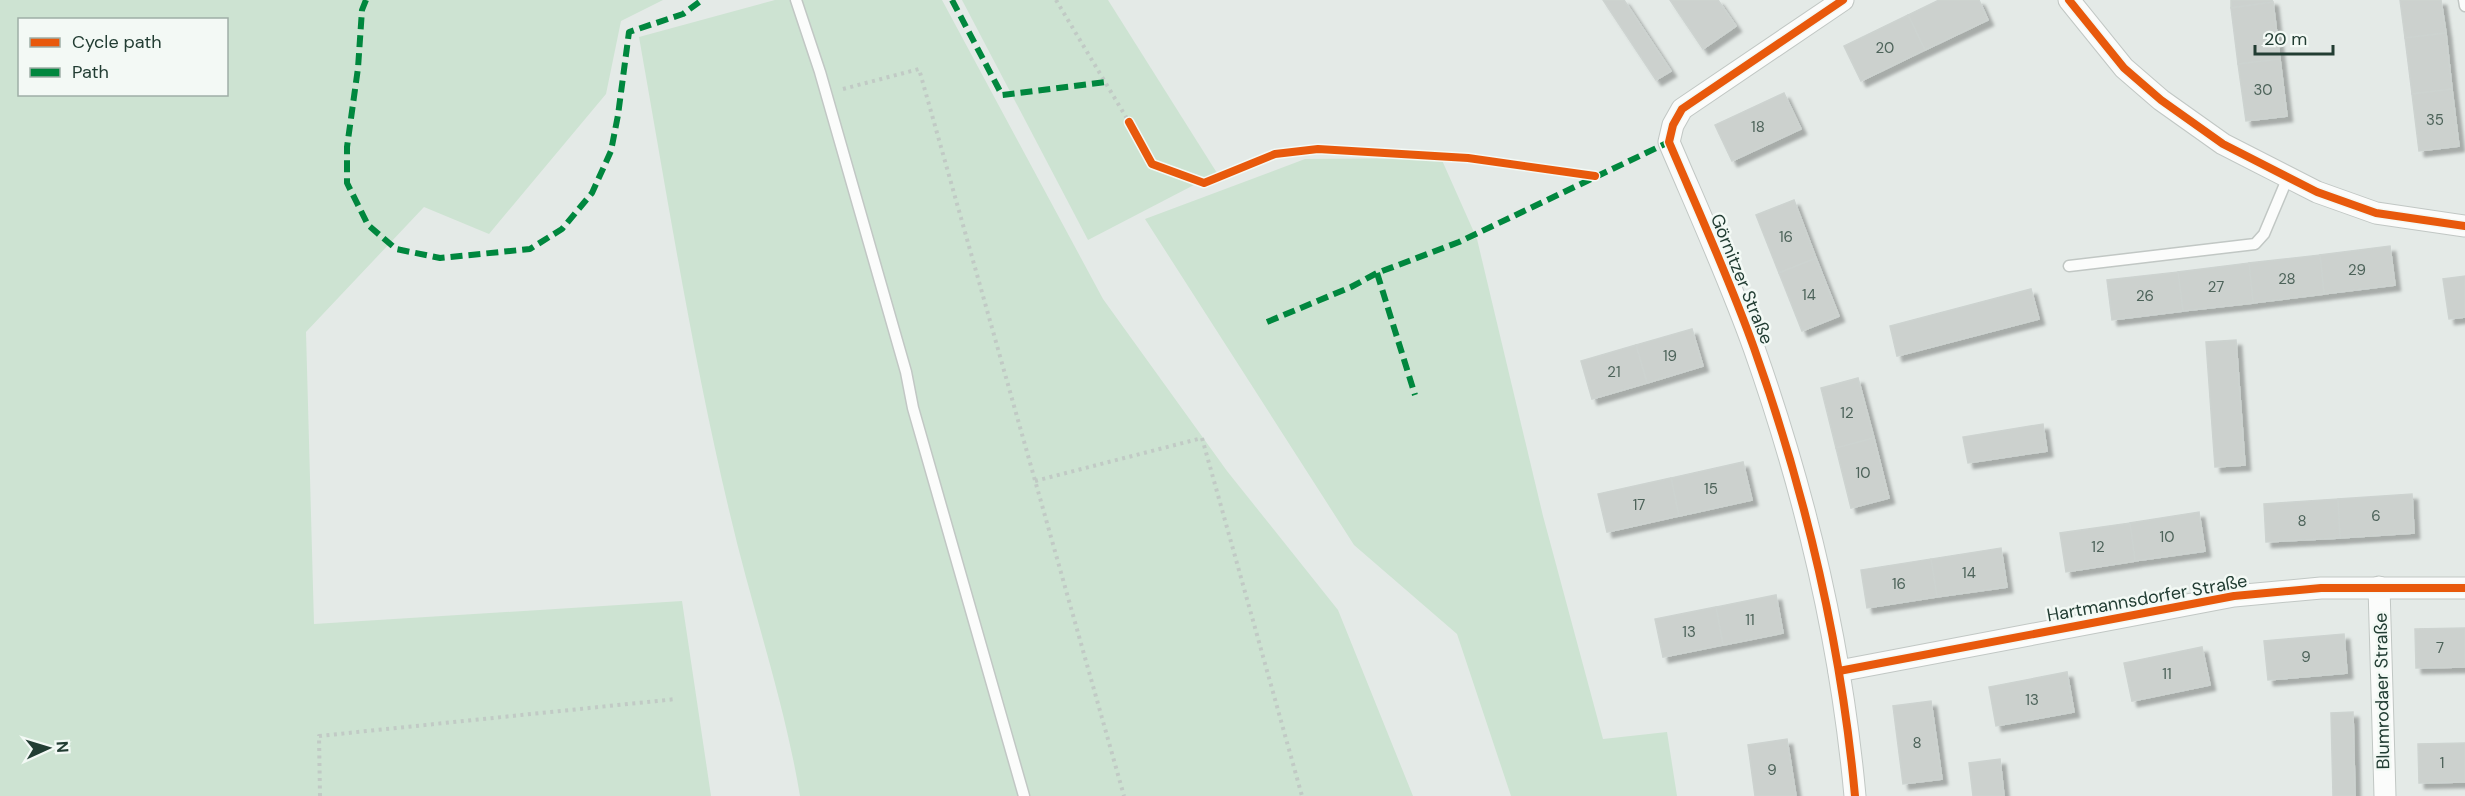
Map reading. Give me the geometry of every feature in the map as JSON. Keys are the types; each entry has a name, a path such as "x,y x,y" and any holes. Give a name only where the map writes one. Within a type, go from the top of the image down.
{"street":[{"name":"Görnitzer Straße","path":"1843,0 1683,109 1673,125 1670,142 1753,347 1779,423 1809,531 1839,671 1850,739 1854,796"},
{"path":"2069,0 2124,68 2161,100 2223,144 2317,192 2376,213 2465,226"},
{"name":"Blumrodaer Straße","path":"2379,587 2385,796"},
{"name":"Hartmannsdorfer Straße","path":"1839,671 2234,596 2321,588 2465,588"}],"lane":[{"path":"796,0 826,94 906,372 913,408 1024,796"},
{"path":"2464,0 2465,6"},
{"path":"2069,266 2254,244 2264,234 2288,177"}],"path":[{"path":"1056,0 1133,130"},
{"path":"826,94 919,69 1124,796"},
{"path":"1035,481 1202,438 1302,796"},
{"path":"320,796 319,736 676,699"}],"green space":[{"path":"0,0 663,0 621,21 606,94 489,234 424,207 306,332 314,624 682,601 711,796 0,796"},
{"path":"775,0 942,0 1103,299 1227,471 1338,610 1413,796 800,796 785,724 738,546 703,392 639,37"},
{"path":"962,0 1108,0 1217,173 1088,240"},
{"path":"1441,158 1477,239 1543,516 1603,739 1667,732 1677,796 1511,796 1457,634 1354,545 1145,219 1305,159"}],"building":[{"path":"1603,0 1624,0 1671,71 1656,80"},
{"path":"1670,0 1718,0 1736,26 1703,49"},
{"path":"1939,0 1979,0 1988,20 1925,50 1908,15"},
{"path":"2231,0 2272,0 2273,2 2231,8"},
{"path":"2400,0 2441,0 2446,33 2405,38"},
{"path":"2273,2 2280,59 2238,64 2231,8"},
{"path":"1908,15 1925,50 1861,81 1844,46"},
{"path":"2446,33 2452,89 2412,94 2405,38"},
{"path":"2280,59 2287,116 2246,121 2238,64"},
{"path":"2452,89 2459,146 2419,151 2412,94"},
{"path":"1784,93 1801,129 1732,161 1715,125"},
{"path":"1794,200 1816,258 1779,273 1756,215"},
{"path":"2390,246 2395,285 2324,294 2320,255"},
{"path":"2320,255 2324,294 2253,303 2249,263"},
{"path":"1816,258 1839,316 1802,331 1779,273"},
{"path":"2249,263 2253,303 2183,311 2178,272"},
{"path":"2178,272 2183,311 2112,320 2107,280"},
{"path":"2465,276 2465,317 2449,319 2443,279"},
{"path":"2031,289 2039,319 1897,356 1890,326"},
{"path":"1692,329 1703,366 1647,383 1636,345"},
{"path":"2236,340 2245,465 2215,467 2206,342"},
{"path":"1636,345 1647,383 1592,399 1581,361"},
{"path":"1858,378 1874,438 1836,448 1821,388"},
{"path":"2043,424 2047,451 1968,463 1963,437"},
{"path":"1874,438 1889,498 1851,508 1836,448"},
{"path":"1743,462 1752,500 1679,516 1671,478"},
{"path":"1671,478 1679,516 1607,532 1598,494"},
{"path":"2412,494 2414,533 2340,538 2338,499"},
{"path":"2338,499 2340,538 2266,542 2264,504"},
{"path":"2199,512 2205,551 2135,561 2130,523"},
{"path":"2130,523 2135,561 2066,572 2060,533"},
{"path":"2001,548 2007,587 1937,597 1931,559"},
{"path":"1931,559 1937,597 1867,608 1861,570"},
{"path":"1776,595 1783,633 1723,645 1716,607"},
{"path":"1716,607 1723,645 1663,657 1655,619"},
{"path":"2465,628 2465,667 2416,668 2415,629"},
{"path":"2344,634 2347,673 2268,680 2264,641"},
{"path":"2202,647 2210,685 2132,701 2124,663"},
{"path":"2067,672 2074,712 1996,726 1989,687"},
{"path":"1931,701 1942,779 1903,784 1893,706"},
{"path":"2353,712 2355,796 2333,796 2331,713"},
{"path":"1787,739 1796,796 1755,796 1748,745"},
{"path":"2465,743 2465,782 2419,783 2418,744"},
{"path":"2000,759 2004,796 1973,796 1969,763"}],"marked path":[{"path":"366,0 362,10 358,68 347,147 347,183 368,225 396,249 440,258 530,249 562,229 592,193 611,151 629,32 683,14 702,0"},
{"path":"952,0 1002,95 1106,82"},
{"path":"1267,322 1351,287 1377,273 1459,242 1669,142"},
{"path":"1377,273 1415,395"}],"cycle path":[{"path":"1843,0 1682,109 1673,125 1669,142 1754,348 1805,513 1830,625 1849,739 1855,796"},
{"path":"2069,0 2124,68 2161,100 2223,144 2317,192 2376,213 2465,226"},
{"path":"1129,122 1152,164 1204,183 1275,154 1318,149 1468,158 1595,176"},
{"path":"1839,671 2234,596 2321,588 2465,588"}]}
